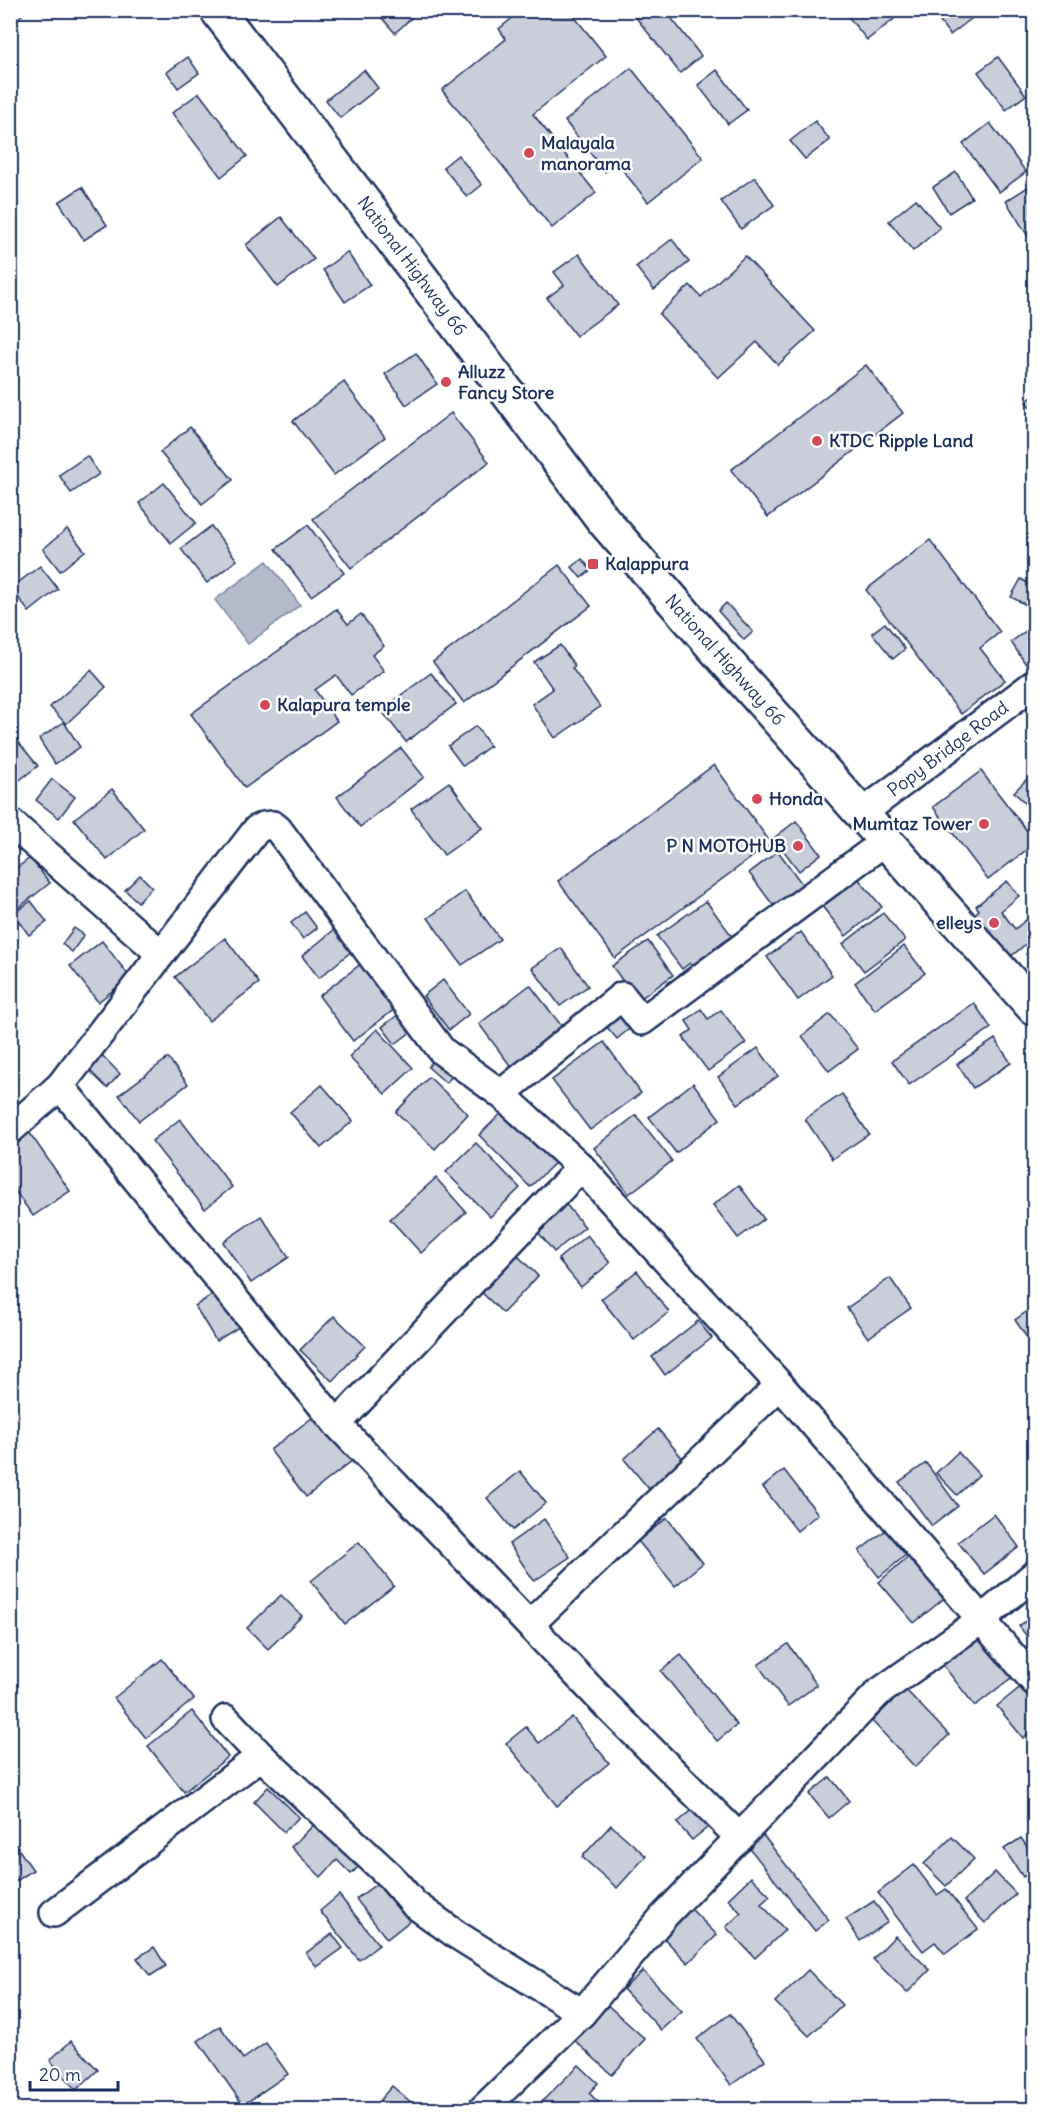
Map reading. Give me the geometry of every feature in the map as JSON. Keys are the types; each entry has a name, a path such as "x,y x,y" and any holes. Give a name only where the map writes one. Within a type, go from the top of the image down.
{"main road":[{"name":"National Highway 66","path":"217,10 604,521 1035,1008"}],"street":[{"name":"Popy Bridge Road","path":"861,814 1035,684"},
{"path":"10,822 161,954"},
{"path":"10,1130 60,1086 257,829 273,825 442,1051 501,1094 581,1167 780,1385 1035,1681"},
{"path":"501,1094 622,996 642,1021 887,840"},
{"path":"60,1086 337,1424 608,1707 740,1838"},
{"path":"337,1424 581,1167"},
{"path":"530,1624 780,1385"},
{"path":"482,2109 582,2013 664,1916 878,1693 981,1620 1035,1575"},
{"path":"226,1719 261,1756 390,1876 414,1904 457,1935 582,2013"},
{"path":"54,1913 261,1756"}],"water":[{"path":"267,561 300,605 248,644 215,600"}],"building":[{"path":"10,10 27,10 27,11 10,25"},
{"path":"375,10 420,10 395,33"},
{"name":"Malayala manorama","path":"522,10 569,10 606,56 533,114 596,193 552,228 442,90 506,39 499,29"},
{"path":"630,10 665,10 701,56 680,73"},
{"path":"843,10 887,10 894,19 867,40"},
{"path":"931,10 979,10 980,12 950,35"},
{"path":"188,57 199,73 178,88 167,72"},
{"path":"998,57 1026,95 1006,110 978,72"},
{"path":"631,68 703,158 648,202 617,163 605,172 565,121"},
{"path":"364,70 378,88 340,118 326,100"},
{"path":"717,70 747,110 728,124 698,85"},
{"path":"199,93 247,156 221,177 172,113"},
{"path":"815,121 830,140 805,159 790,141"},
{"path":"990,123 1026,172 999,192 963,144"},
{"path":"458,155 482,185 467,197 443,167"},
{"path":"956,172 972,198 949,213 933,187"},
{"path":"755,177 774,205 741,229 721,201"},
{"path":"1034,183 1034,238 1031,241 1006,201"},
{"path":"82,187 107,225 84,240 59,202"},
{"path":"916,199 940,228 913,251 889,221"},
{"path":"281,217 314,259 278,287 246,245"},
{"path":"672,239 689,262 654,290 636,267"},
{"path":"347,252 370,285 345,302 323,270"},
{"path":"579,254 618,305 576,336 547,298 564,285 554,272"},
{"path":"745,256 815,331 778,365 757,342 718,378 659,314 690,285 701,297"},
{"path":"416,353 437,384 406,405 385,374"},
{"name":"KTDC Ripple Land","path":"866,365 903,413 768,517 731,470"},
{"path":"344,382 385,437 334,475 293,421"},
{"path":"1034,395 1034,412 1026,402"},
{"path":"451,413 489,462 351,568 313,519"},
{"path":"190,427 233,480 202,504 160,452"},
{"path":"87,456 99,474 71,493 59,475"},
{"path":"164,483 196,523 171,543 139,503"},
{"path":"308,525 344,573 311,596 276,549"},
{"path":"211,526 237,560 207,583 181,549"},
{"path":"67,529 85,551 60,571 43,549"},
{"path":"930,540 1000,632 980,648 1005,680 961,714 866,590"},
{"path":"582,559 591,570 581,578 572,567"},
{"path":"559,565 591,606 464,703 433,662"},
{"path":"40,566 58,589 29,612 11,588"},
{"path":"1021,579 1034,587 1034,609 1011,597"},
{"path":"726,603 753,632 744,640 718,611"},
{"name":"Kalapura temple","path":"336,609 348,624 361,614 384,646 372,655 384,671 351,695 336,675 315,690 337,721 245,788 191,714"},
{"path":"885,623 905,649 893,659 872,633"},
{"path":"1034,625 1034,666 1029,669 1011,642"},
{"path":"560,645 575,666 572,668 600,707 555,738 532,704 553,689 534,662"},
{"path":"91,670 106,687 66,724 50,707"},
{"path":"431,673 456,704 406,742 381,710"},
{"path":"64,722 80,747 55,764 39,739"},
{"path":"476,726 490,746 463,766 448,746"},
{"path":"10,732 38,766 17,782 10,774"},
{"path":"401,748 424,777 360,827 337,797"},
{"path":"714,765 771,843 615,958 558,881"},
{"name":"Mumtaz Tower","path":"981,771 1034,840 1034,844 988,880 933,807"},
{"path":"1031,775 1034,778 1034,801 1029,807 1014,792"},
{"path":"52,779 75,797 59,818 36,800"},
{"path":"449,782 482,828 444,855 411,809"},
{"path":"112,789 144,829 107,860 74,819"},
{"name":"P N MOTOHUB","path":"796,821 821,854 799,871 774,838"},
{"path":"778,851 807,891 779,913 749,873"},
{"path":"30,858 50,883 17,909 10,901 10,873"},
{"path":"140,875 152,887 138,902 125,890"},
{"path":"856,876 882,907 846,936 821,905"},
{"name":"elleys","path":"1007,881 1019,896 1001,911 1015,929 1034,913 1034,937 1008,959 972,917 979,910 976,906"},
{"path":"465,891 500,939 462,965 428,918"},
{"path":"31,901 47,922 29,935 13,914"},
{"path":"706,901 732,936 712,951 720,962 700,977 690,963 682,969 657,936"},
{"path":"305,912 317,928 303,939 291,923"},
{"path":"883,913 905,940 864,971 843,944"},
{"path":"74,928 84,935 72,952 62,944"},
{"path":"335,929 352,951 319,978 302,956"},
{"path":"801,932 832,975 798,1000 767,957"},
{"path":"225,938 259,983 209,1021 175,977"},
{"path":"102,941 130,977 98,1002 70,966"},
{"path":"648,941 673,975 637,1001 612,966"},
{"path":"904,946 925,973 875,1010 855,983"},
{"path":"1034,946 1034,964 1026,954"},
{"path":"561,948 588,986 560,1006 532,968"},
{"path":"366,960 400,1005 353,1041 319,996"},
{"path":"443,980 469,1014 449,1030 423,996"},
{"path":"530,985 567,1033 515,1072 479,1024"},
{"path":"974,1003 991,1028 909,1085 892,1061"},
{"path":"618,1007 634,1025 617,1039 601,1020"},
{"path":"701,1009 708,1019 721,1010 746,1043 708,1071 683,1037 692,1030 686,1021"},
{"path":"403,1011 416,1028 395,1044 382,1027"},
{"path":"830,1014 858,1049 829,1071 802,1036"},
{"path":"377,1029 413,1068 385,1094 349,1057"},
{"path":"995,1039 1011,1063 973,1088 957,1064"},
{"path":"604,1042 641,1093 590,1130 552,1080"},
{"path":"758,1048 778,1076 738,1104 718,1077"},
{"path":"99,1052 120,1074 107,1088 85,1066"},
{"path":"438,1054 457,1071 446,1083 428,1067"},
{"path":"168,1058 188,1084 139,1121 119,1095"},
{"path":"429,1077 468,1114 435,1149 396,1112"},
{"path":"693,1083 720,1119 676,1153 649,1117"},
{"path":"322,1085 353,1121 321,1148 290,1112"},
{"path":"842,1094 869,1134 832,1159 805,1119"},
{"path":"509,1106 560,1158 530,1187 479,1135"},
{"path":"636,1115 672,1161 629,1194 594,1148"},
{"path":"180,1119 232,1187 205,1209 152,1141"},
{"path":"29,1132 70,1191 33,1216 10,1184 10,1145"},
{"path":"476,1143 520,1188 490,1217 446,1172"},
{"path":"436,1178 466,1212 421,1253 390,1219"},
{"path":"739,1185 764,1219 738,1238 713,1205"},
{"path":"564,1202 585,1227 554,1252 534,1227"},
{"path":"261,1216 289,1257 251,1283 223,1242"},
{"path":"587,1235 610,1263 581,1287 558,1259"},
{"path":"512,1250 538,1276 503,1313 476,1287"},
{"path":"637,1271 669,1312 634,1340 601,1299"},
{"path":"890,1278 911,1308 868,1338 847,1308"},
{"path":"221,1289 244,1324 216,1341 195,1306"},
{"path":"1034,1306 1034,1348 1015,1320"},
{"path":"334,1316 365,1346 332,1381 300,1350"},
{"path":"698,1321 712,1338 665,1375 652,1357"},
{"path":"317,1414 353,1460 306,1497 270,1450"},
{"path":"658,1429 684,1460 649,1489 624,1459"},
{"path":"958,1452 979,1475 957,1495 936,1473"},
{"path":"926,1463 958,1506 932,1526 899,1482"},
{"path":"784,1470 818,1514 797,1531 763,1487"},
{"path":"520,1471 546,1503 513,1530 487,1498"},
{"path":"994,1514 1019,1547 984,1574 958,1542"},
{"path":"667,1518 703,1563 675,1586 638,1541"},
{"path":"544,1519 570,1557 534,1581 509,1544"},
{"path":"886,1530 906,1555 879,1577 859,1551"},
{"path":"359,1542 394,1586 345,1624 311,1581"},
{"path":"911,1554 947,1596 914,1623 879,1582"},
{"path":"281,1595 302,1616 268,1649 247,1628"},
{"path":"1034,1615 1034,1646 1019,1626"},
{"path":"983,1632 1016,1674 975,1706 942,1664"},
{"path":"788,1644 817,1685 788,1706 758,1665"},
{"path":"681,1655 737,1725 717,1741 661,1671"},
{"path":"162,1659 194,1699 146,1738 114,1698"},
{"path":"1023,1685 1034,1700 1034,1729 1023,1738 997,1706"},
{"path":"905,1689 949,1735 915,1767 872,1721"},
{"path":"192,1711 228,1757 184,1792 148,1746"},
{"path":"572,1717 609,1763 557,1806 506,1743 526,1727 539,1743"},
{"path":"830,1777 849,1801 829,1818 809,1794"},
{"path":"268,1787 299,1817 284,1832 254,1802"},
{"path":"698,1805 713,1823 692,1840 677,1823"},
{"path":"322,1817 365,1860 351,1874 337,1860 321,1877 291,1847"},
{"path":"611,1825 646,1856 617,1888 582,1857"},
{"path":"762,1834 829,1920 815,1931 747,1845"},
{"path":"10,1837 33,1870 10,1885"},
{"path":"952,1837 974,1859 946,1886 924,1864"},
{"path":"1021,1838 1034,1857 1034,1870 1023,1877 1004,1849"},
{"path":"914,1865 937,1895 946,1889 978,1929 945,1954 935,1942 923,1951 878,1893"},
{"path":"995,1872 1016,1894 985,1923 964,1901"},
{"path":"386,1877 416,1916 387,1939 356,1899"},
{"path":"751,1877 770,1896 761,1904 785,1930 755,1958 726,1927 741,1913 728,1899"},
{"path":"339,1895 379,1945 359,1960 320,1911"},
{"path":"874,1901 888,1922 860,1941 846,1919"},
{"path":"684,1902 717,1935 688,1963 656,1930"},
{"path":"332,1934 343,1948 317,1967 306,1953"},
{"path":"895,1936 930,1970 907,1993 873,1959"},
{"path":"154,1947 166,1966 150,1976 137,1958"},
{"path":"808,1970 842,2005 809,2036 775,2002"},
{"path":"643,1971 682,2011 661,2030 623,1989"},
{"path":"603,2001 645,2039 612,2075 570,2036"},
{"path":"730,2014 765,2060 731,2085 697,2039"},
{"path":"220,2026 243,2059 266,2043 288,2074 243,2105 198,2041"},
{"path":"71,2041 98,2070 76,2090 50,2060"},
{"path":"579,2065 598,2083 589,2093 606,2110 534,2109"},
{"path":"392,2086 420,2110 371,2110"}],"place":[{"name":"Malayala manorama","path":"529,153"},
{"name":"Alluzz Fancy Store","path":"446,382"},
{"name":"KTDC Ripple Land","path":"817,441"},
{"name":"Kalappura","path":"593,564"},
{"name":"Kalapura temple","path":"265,705"},
{"name":"Honda","path":"757,799"},
{"name":"Mumtaz Tower","path":"984,824"},
{"name":"P N MOTOHUB","path":"798,846"},
{"name":"elleys","path":"994,923"}]}
